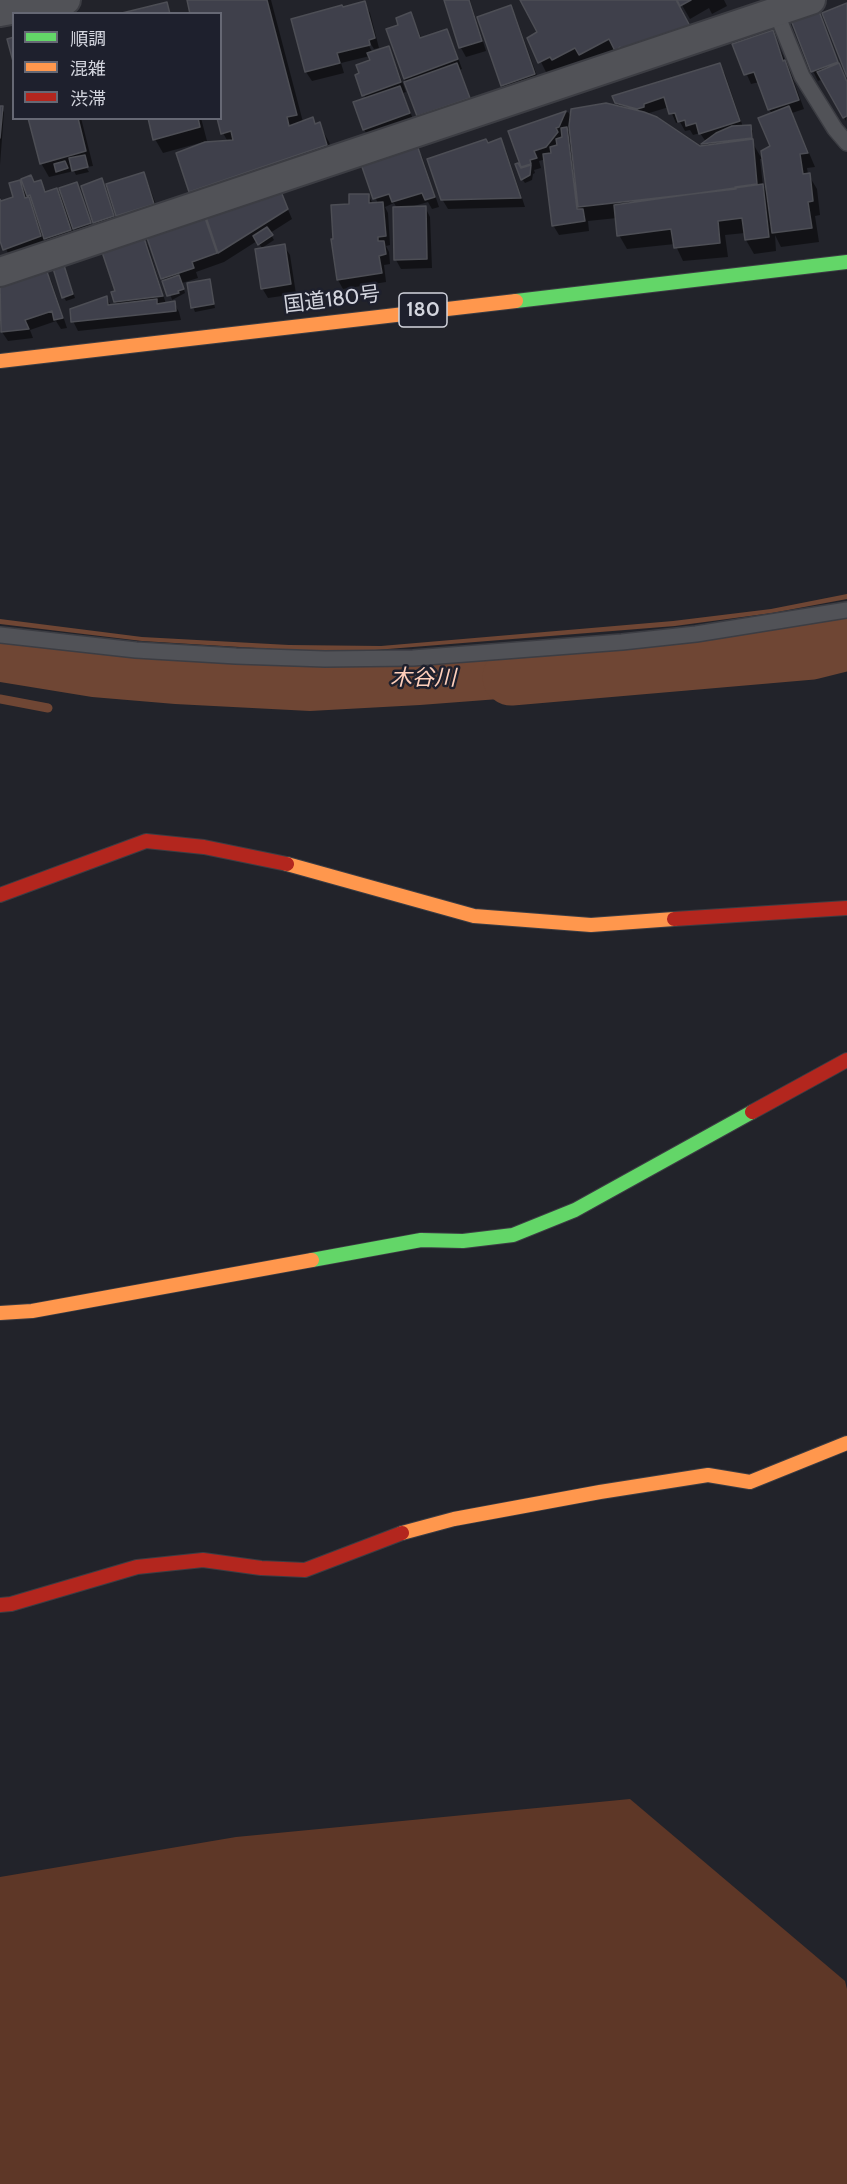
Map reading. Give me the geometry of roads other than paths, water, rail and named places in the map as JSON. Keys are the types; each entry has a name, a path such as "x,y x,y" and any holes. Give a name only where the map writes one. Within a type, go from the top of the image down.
{"main road":[{"name":"国道180号","path":"0,361 847,262"},
{"path":"0,896 146,841 204,847 300,867 474,916 591,925 847,908"},
{"path":"0,1313 32,1311 421,1240 463,1241 513,1235 575,1210 669,1156 847,1060"},
{"path":"0,1605 12,1604 137,1566 203,1560 261,1568 305,1570 413,1529 454,1519 708,1475 750,1482 847,1443"}],"street":[{"path":"0,12 66,0"},
{"path":"0,272 768,9 811,0"}],"lane":[{"path":"768,9 802,75 847,143"},
{"path":"0,635 136,650 225,656 325,659 413,658 686,635 847,610"}],"water":[{"path":"847,594 847,599 772,613 675,626 363,651 289,650 142,641 0,624 0,619 142,637 289,645 381,646 673,621 771,609"},
{"path":"0,640 125,656 337,667 450,663 590,650 591,692 310,711 92,697 0,682"}],"waterway":[{"name":"木谷川","path":"511,677 812,651 847,642"},
{"path":"0,699 48,708"}]}
